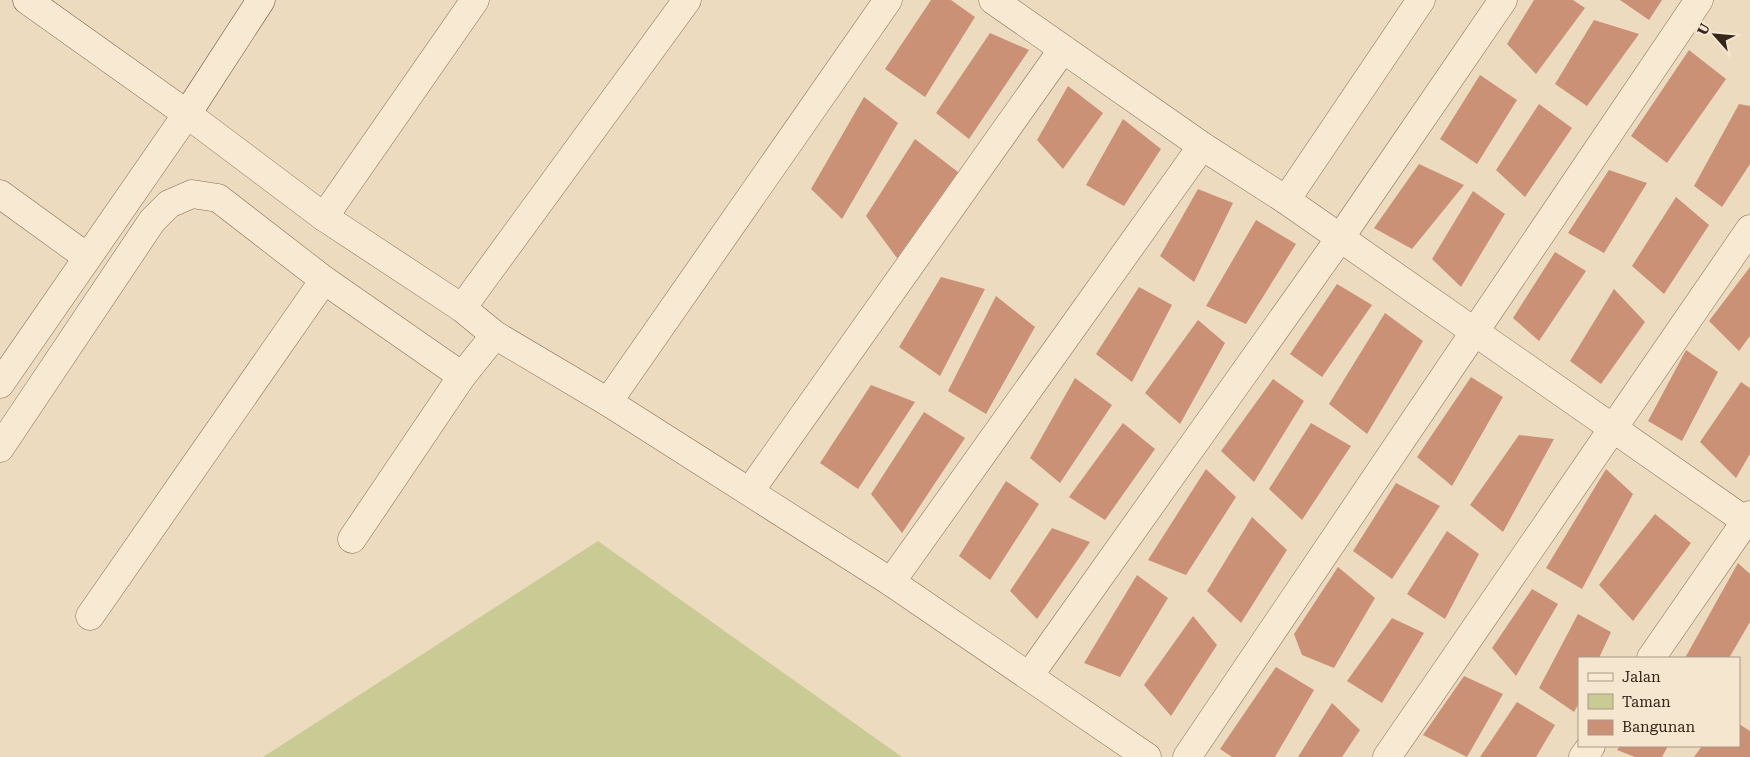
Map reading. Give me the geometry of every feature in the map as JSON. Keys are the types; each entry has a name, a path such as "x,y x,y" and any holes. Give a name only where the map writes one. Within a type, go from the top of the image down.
{"street":[{"path":"27,0 187,114 324,217 462,308 495,335 608,402 891,582 1147,757"},
{"path":"0,384 187,114 261,0"},
{"path":"324,217 475,0"},
{"path":"462,308 687,0"},
{"path":"608,402 888,0"},
{"path":"993,0 1202,146 1286,200 1613,428 1749,520 1652,657"},
{"path":"1286,200 1421,0"},
{"path":"1028,676 1340,238 1503,0"},
{"path":"1187,757 1699,0"},
{"path":"750,491 1063,49"},
{"path":"891,582 1202,146"},
{"path":"0,194 87,257"},
{"path":"0,448 152,221 169,204 192,194 218,198 324,280 462,376"},
{"path":"1387,757 1750,229"},
{"path":"90,616 324,280"},
{"path":"352,539 462,376 495,335"}],"green space":[{"path":"598,541 902,757 263,757"}],"building":[{"path":"931,0 951,0 975,17 925,97 885,69"},
{"path":"1534,0 1573,0 1585,8 1536,74 1507,44"},
{"path":"1620,0 1662,0 1649,20"},
{"path":"1594,20 1639,34 1587,106 1555,84"},
{"path":"990,33 1029,50 969,139 936,113"},
{"path":"1689,50 1726,79 1667,163 1631,136"},
{"path":"1480,75 1517,100 1477,164 1440,139"},
{"path":"1068,86 1103,113 1063,169 1037,140"},
{"path":"864,97 898,123 842,219 811,189"},
{"path":"1539,104 1572,128 1525,197 1496,170"},
{"path":"1739,104 1750,106 1750,164 1722,207 1694,186"},
{"path":"1123,119 1161,149 1124,206 1086,185"},
{"path":"915,139 958,172 897,258 866,216"},
{"path":"1419,164 1464,185 1412,249 1374,228"},
{"path":"1609,170 1647,183 1604,253 1568,233"},
{"path":"1198,189 1233,203 1194,282 1160,256"},
{"path":"1473,191 1505,214 1461,287 1432,259"},
{"path":"1676,197 1709,225 1664,294 1632,266"},
{"path":"1256,220 1296,244 1246,324 1206,306"},
{"path":"1555,252 1586,271 1539,341 1513,318"},
{"path":"1750,267 1750,336 1739,351 1709,321"},
{"path":"941,277 985,289 940,376 899,347"},
{"path":"1337,284 1372,305 1322,377 1290,354"},
{"path":"1139,287 1172,305 1132,382 1096,354"},
{"path":"1614,289 1645,322 1601,384 1570,361"},
{"path":"996,296 1035,327 986,414 948,391"},
{"path":"1385,313 1423,341 1367,434 1329,404"},
{"path":"1198,320 1225,343 1180,424 1145,393"},
{"path":"1686,350 1718,372 1682,441 1648,421"},
{"path":"1471,377 1503,397 1452,486 1417,457"},
{"path":"1075,378 1112,405 1060,483 1030,458"},
{"path":"1273,379 1304,401 1254,482 1221,451"},
{"path":"1741,382 1750,388 1750,454 1736,478 1700,442"},
{"path":"871,385 915,402 858,489 820,463"},
{"path":"924,412 965,438 902,533 871,494"},
{"path":"1123,423 1155,449 1105,520 1069,497"},
{"path":"1311,423 1351,446 1302,520 1269,489"},
{"path":"1519,435 1554,439 1503,532 1470,505"},
{"path":"1206,469 1236,497 1186,575 1148,560"},
{"path":"1606,469 1633,494 1582,589 1546,568"},
{"path":"1006,481 1039,504 990,580 959,556"},
{"path":"1396,483 1440,506 1392,579 1353,551"},
{"path":"1655,514 1691,543 1633,621 1599,585"},
{"path":"1252,517 1287,550 1241,623 1207,591"},
{"path":"1052,528 1090,542 1037,619 1010,591"},
{"path":"1447,531 1479,554 1445,619 1407,594"},
{"path":"1738,563 1750,574 1750,622 1730,657 1686,657"},
{"path":"1338,567 1375,598 1334,668 1302,655 1294,634"},
{"path":"1137,575 1168,598 1120,677 1084,663"},
{"path":"1532,589 1558,604 1516,676 1492,648"},
{"path":"1578,614 1611,632 1599,657 1578,657 1578,705 1574,712 1539,688"},
{"path":"1193,616 1217,645 1171,716 1144,685"},
{"path":"1392,618 1424,633 1382,703 1347,681"},
{"path":"1276,667 1314,690 1275,757 1232,757 1220,749"},
{"path":"1464,676 1503,694 1467,757 1423,735"},
{"path":"1517,702 1555,725 1536,757 1480,757"},
{"path":"1332,703 1360,730 1342,757 1298,757"},
{"path":"1740,725 1750,731 1750,757 1694,757 1701,747 1740,747"},
{"path":"1619,747 1667,747 1662,757 1635,757 1617,750"}]}
